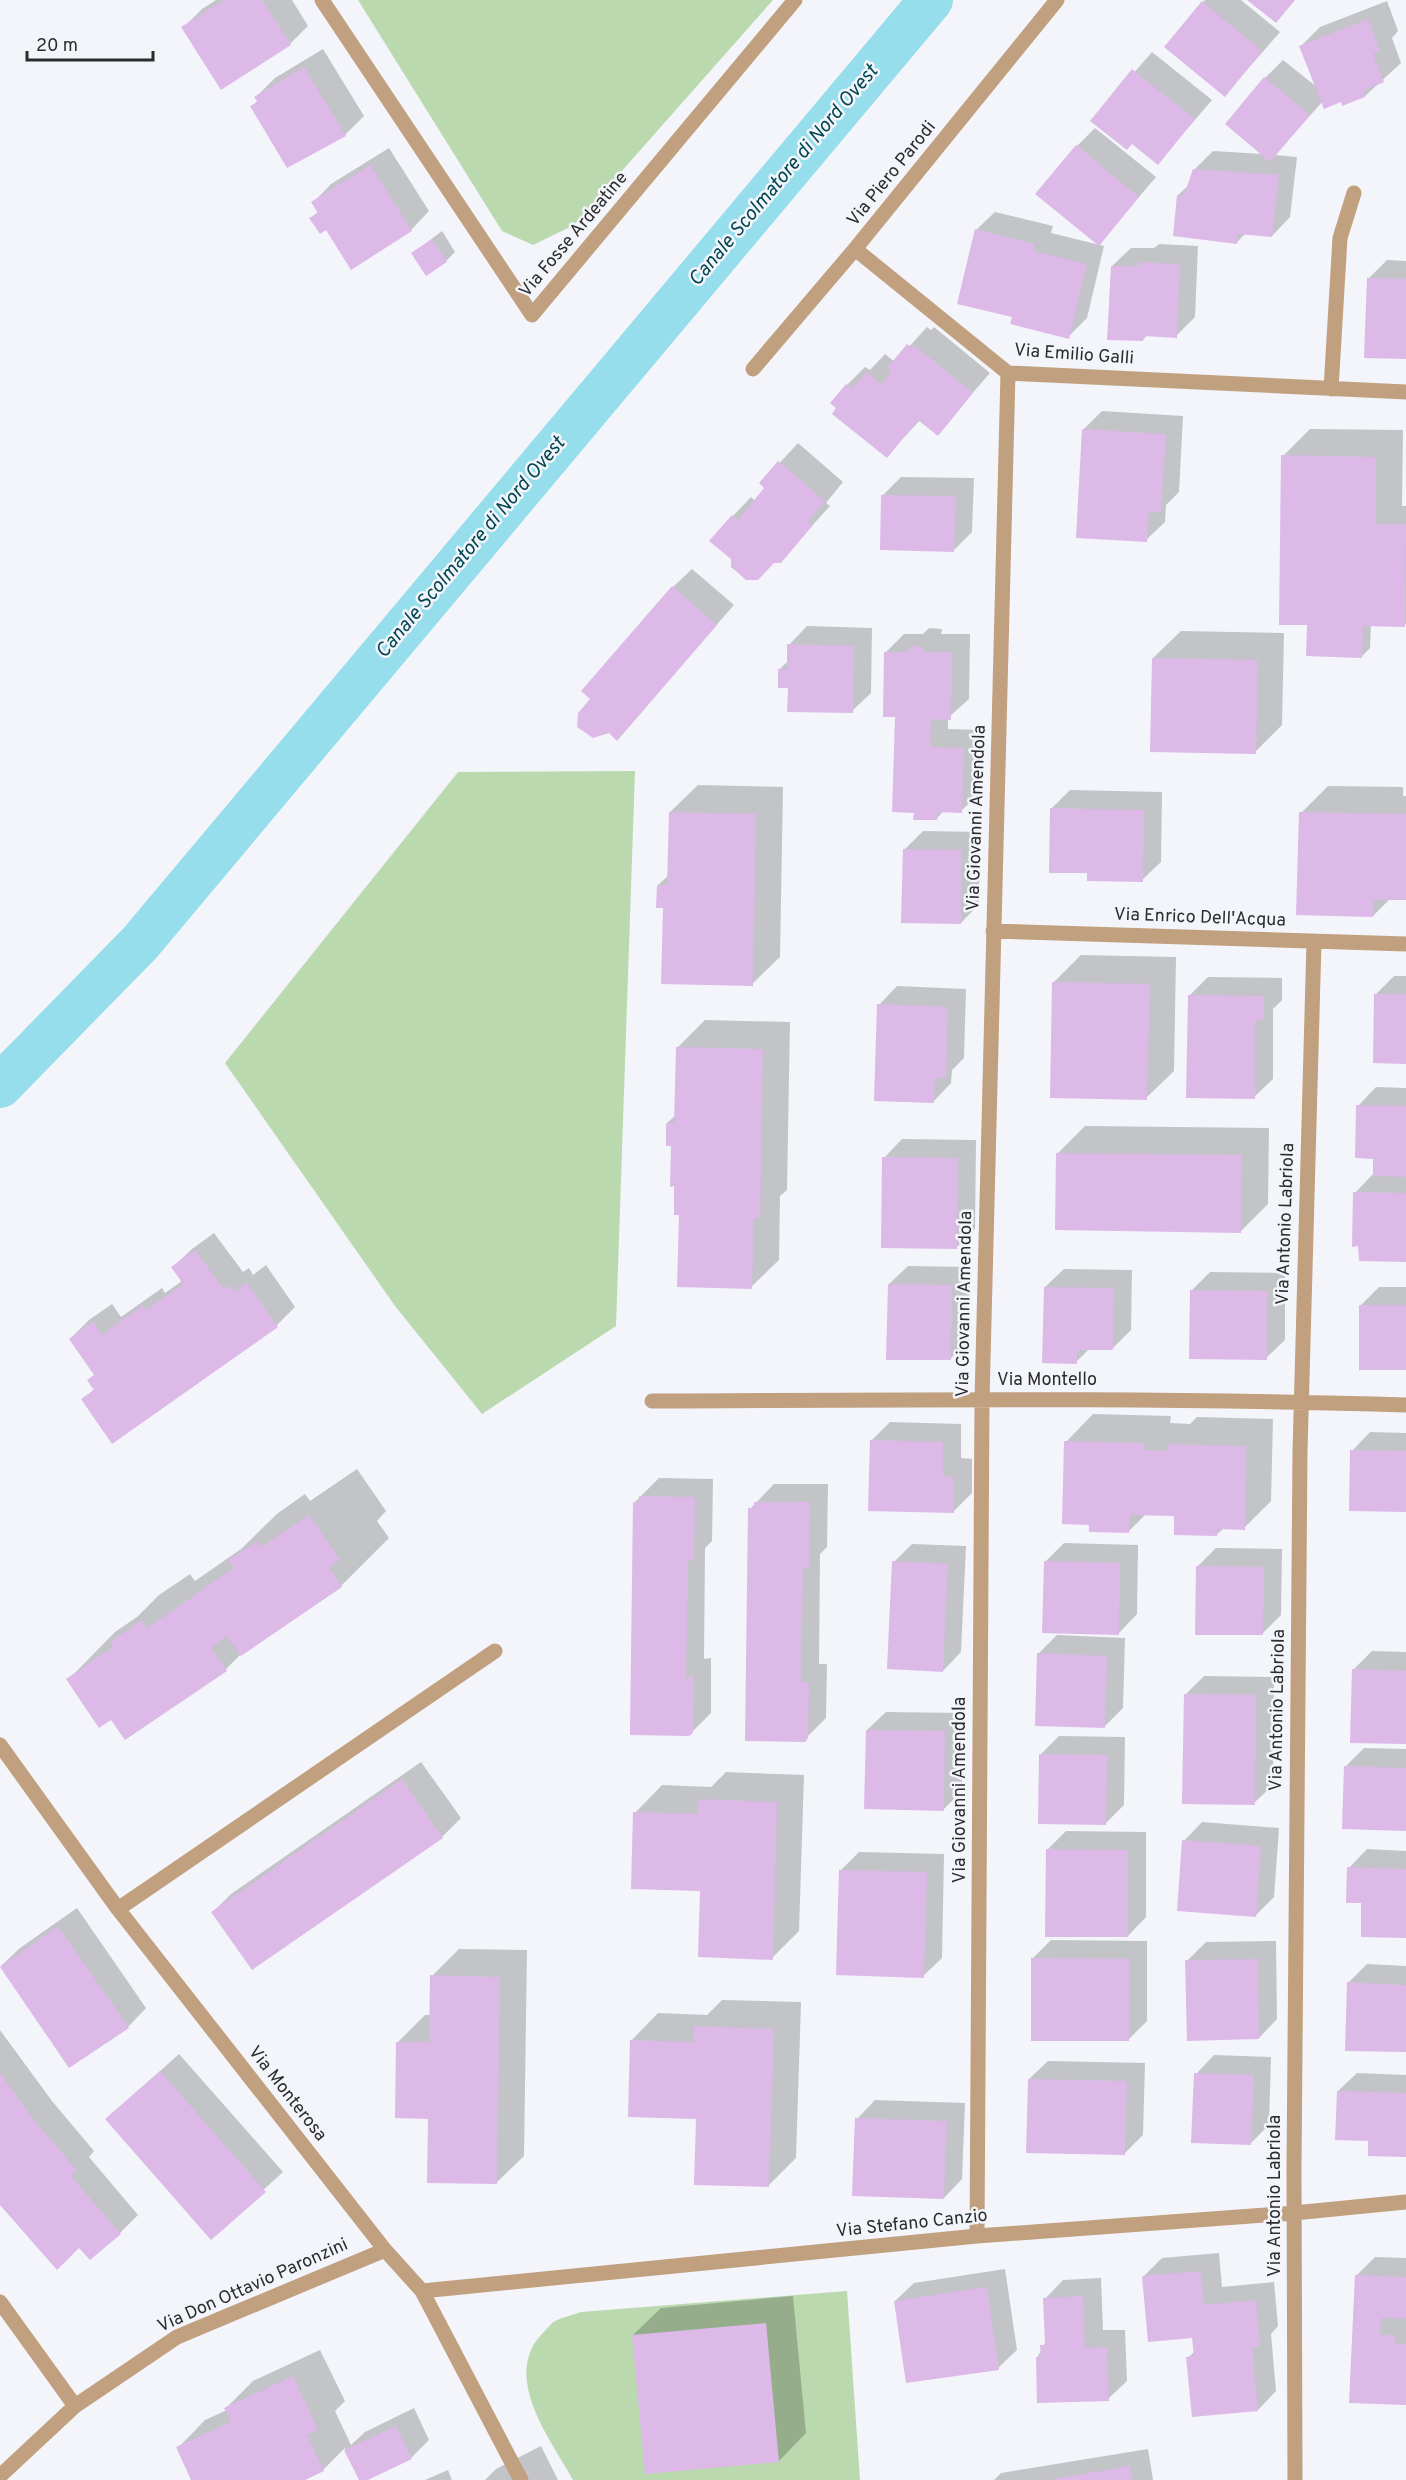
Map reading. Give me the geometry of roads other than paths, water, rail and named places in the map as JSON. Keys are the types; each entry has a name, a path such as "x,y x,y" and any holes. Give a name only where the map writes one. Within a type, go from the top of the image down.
{"street":[{"name":"Via Fosse Ardeatine","path":"322,0 532,315 795,0"},
{"name":"Via Piero Parodi","path":"753,369 855,249 1057,0"},
{"path":"1331,389 1340,238 1354,193"},
{"name":"Via Emilio Galli","path":"855,249 1008,373 1406,392"},
{"name":"Via Giovanni Amendola","path":"977,2236 982,1400 1008,373"},
{"name":"Via Enrico Dell'Acqua","path":"993,931 1406,944"},
{"name":"Via Antonio Labriola","path":"1295,2480 1294,2213 1301,1402 1314,941"},
{"name":"Via Montello","path":"652,1401 982,1400 1406,1405"},
{"path":"118,1909 495,1651"},
{"name":"Via Monterosa","path":"0,1745 118,1909 385,2250 422,2291 520,2480"},
{"name":"Via Stefano Canzio","path":"422,2291 977,2236 1294,2213 1406,2202"},
{"name":"Via Don Ottavio Paronzini","path":"0,2476 75,2406 177,2337 385,2250"},
{"path":"0,2302 75,2406"}],"waterway":[{"name":"Canale Scolmatore di Nord Ovest","path":"0,1086 140,943 931,0"}]}
